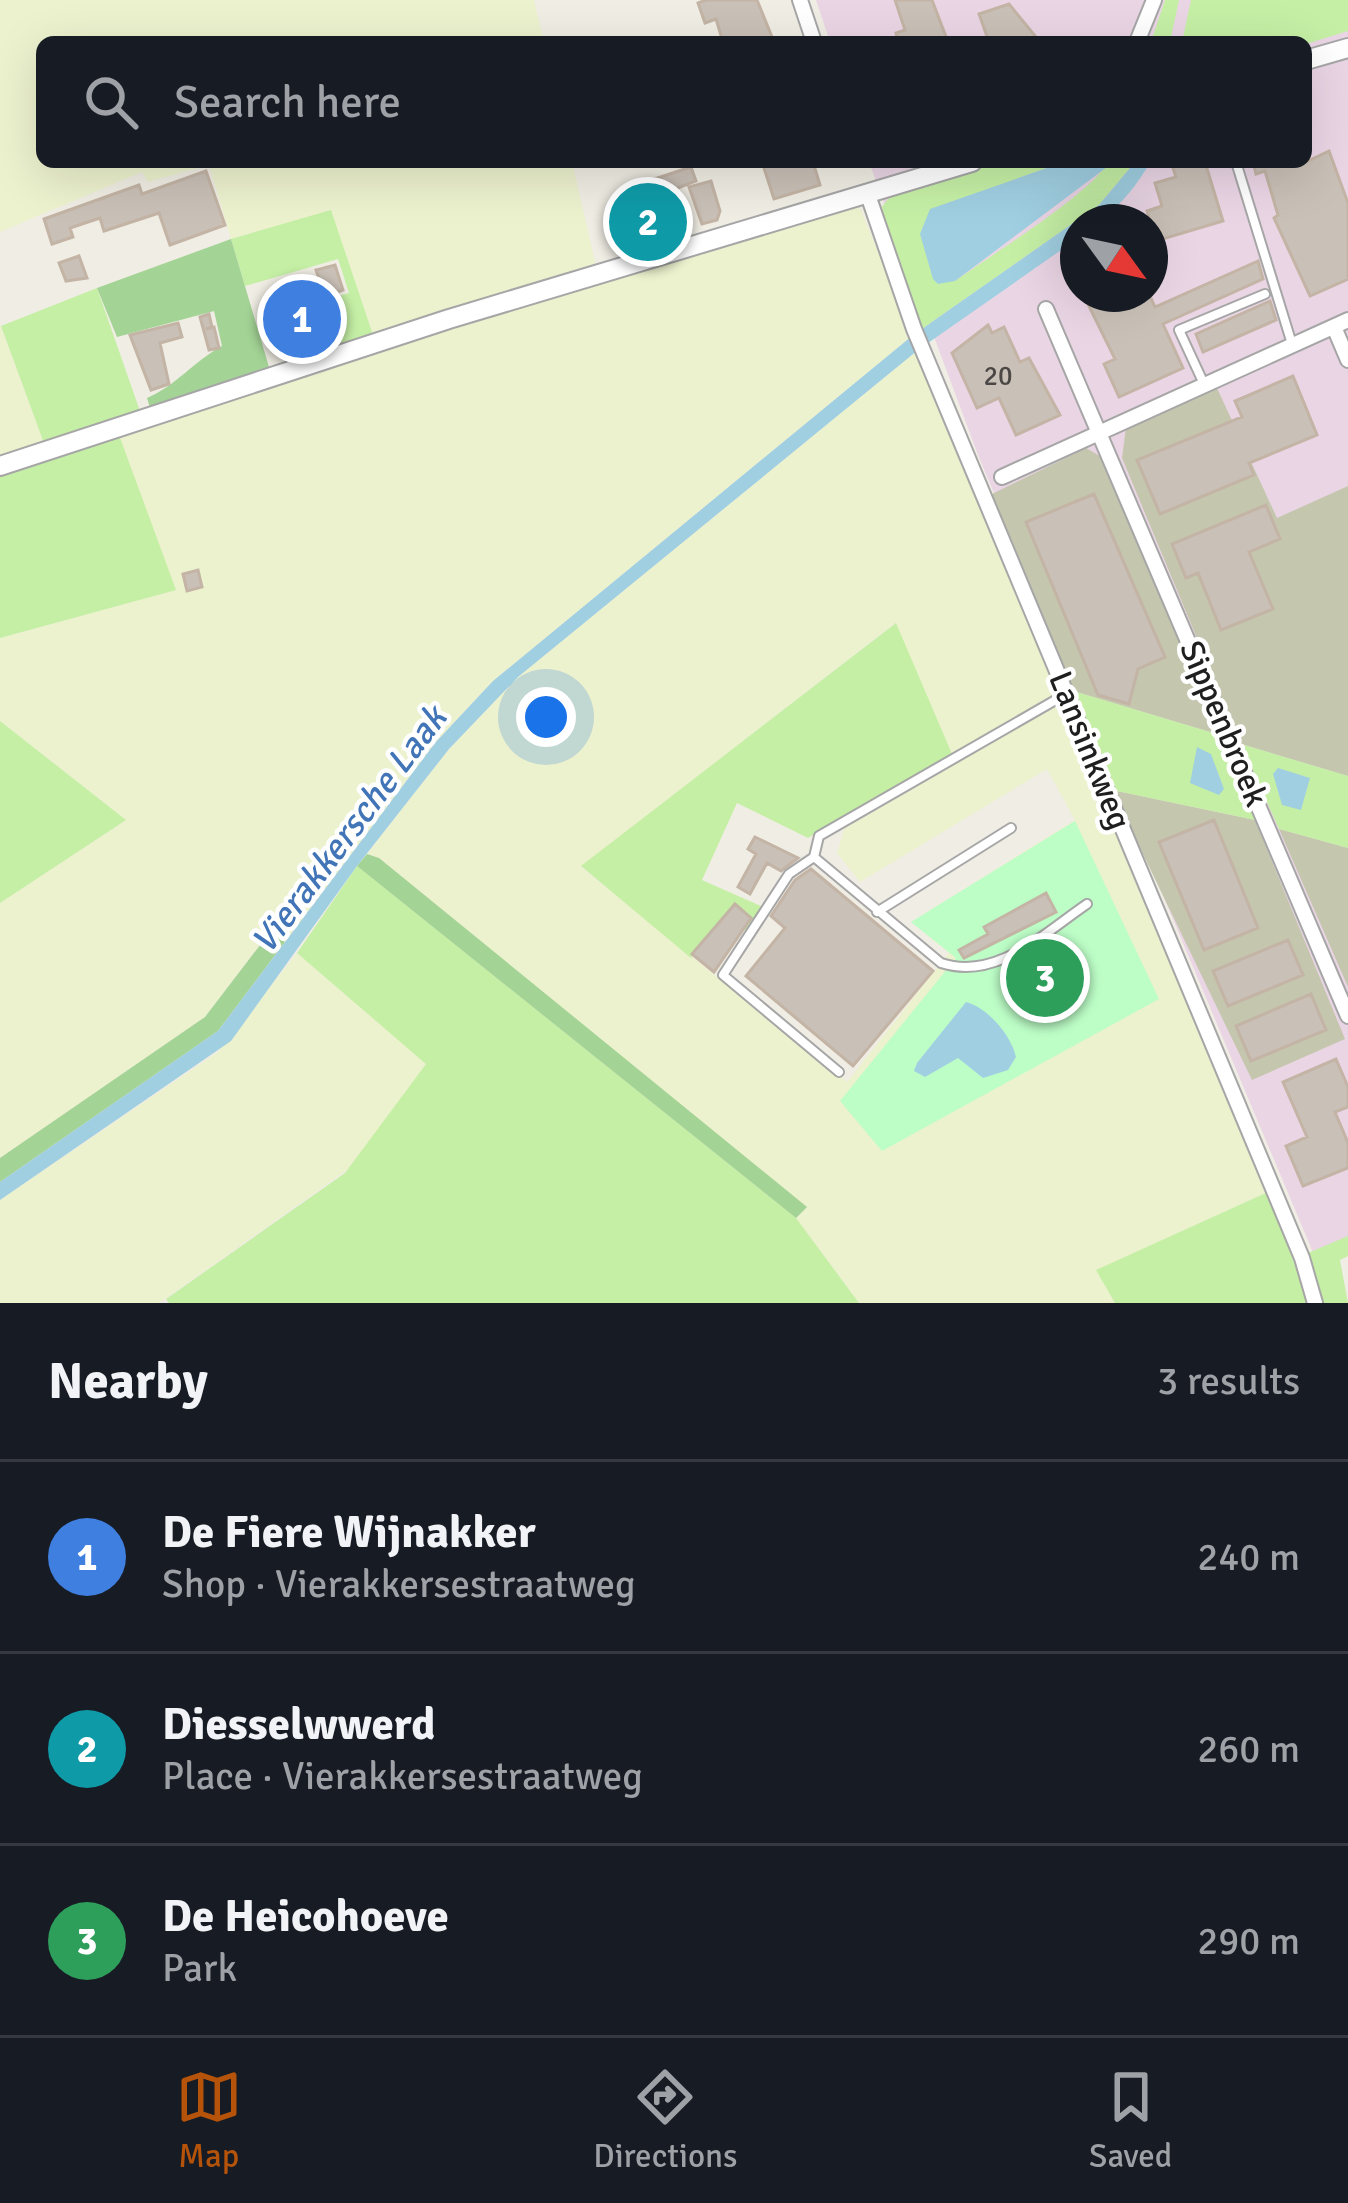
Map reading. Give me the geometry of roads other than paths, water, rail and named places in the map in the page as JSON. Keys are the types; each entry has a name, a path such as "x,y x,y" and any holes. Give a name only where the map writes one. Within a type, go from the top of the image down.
{"street":[{"path":"800,0 812,36"},
{"path":"1139,36 1154,0"},
{"path":"1312,58 1348,48"},
{"path":"0,466 449,319 953,168"},
{"name":"Lansinkweg","path":"868,195 914,329 1315,1303"},
{"name":"Sippenbroek","path":"1046,309 1348,1016"},
{"path":"1001,477 1341,323 1348,360"}],"lane":[{"path":"1238,168 1292,346"},
{"path":"1204,384 1180,330 1265,294"},
{"path":"839,1072 723,975 789,874 814,857 819,836 1067,693"},
{"path":"878,912 1011,828"},
{"path":"814,857 941,963 965,971 992,966 1087,904"}],"water":[{"path":"1047,168 1106,168 955,281 938,284 933,279 920,234 930,209"},
{"path":"1130,168 1147,168 1118,204 1100,204"},
{"path":"1060,232 1060,251 918,350 518,677 449,749 357,866 231,1041 0,1200 0,1182 218,1031 435,743 493,681 912,336"},
{"path":"1197,747 1211,754 1224,789 1219,795 1190,783"},
{"path":"1278,768 1310,778 1301,810 1282,805 1273,774"},
{"path":"966,1002 990,1016 1009,1040 1016,1057 1008,1070 983,1078 958,1058 925,1077 914,1071 917,1063"}],"place":[{"name":"Diesselwwerd","path":"648,222"},
{"name":"De Fiere Wijnakker","path":"302,319"},
{"name":"De Heicohoeve","path":"1045,978"}],"water label":[{"name":"Vierakkersche Laak","path":"348,829"}]}
